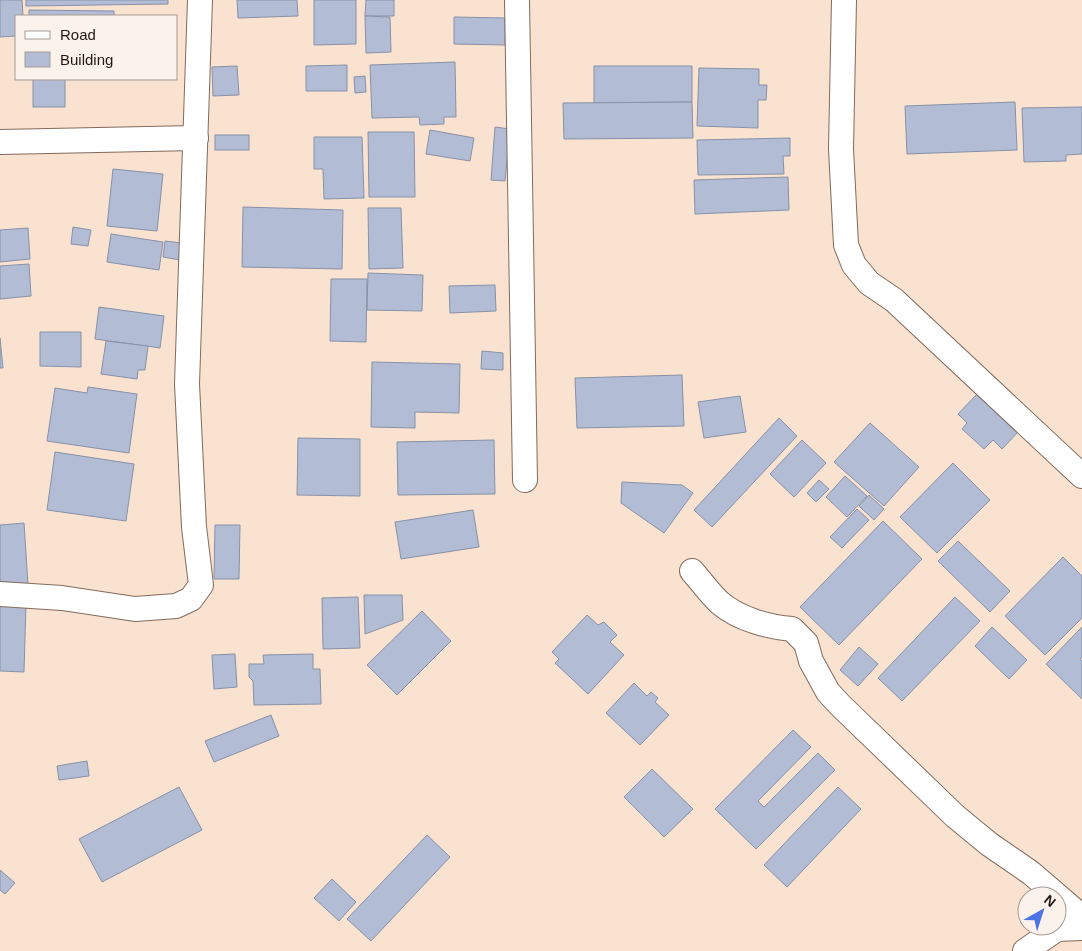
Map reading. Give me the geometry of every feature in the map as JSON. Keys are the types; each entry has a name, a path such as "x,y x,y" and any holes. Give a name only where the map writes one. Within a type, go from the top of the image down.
{"street":[{"path":"0,594 54,597 135,609 176,606 191,599 201,585 194,527 187,384 200,0"},
{"path":"516,0 525,480"},
{"path":"844,0 841,149 846,245 854,265 869,283 894,300 1082,476"},
{"path":"0,142 196,138"},
{"path":"692,571 721,603 740,616 776,628 792,629 806,643 811,661 828,692 840,706 955,816 989,844 1031,873 1082,917"},
{"path":"1025,951 1057,929 1082,928"}],"building":[{"path":"0,0 22,0 23,15 15,15 15,36 0,37"},
{"path":"26,0 168,0 168,4 26,6"},
{"path":"237,0 297,0 298,16 238,18"},
{"path":"314,0 356,0 356,44 314,45"},
{"path":"366,0 394,0 394,16 365,16"},
{"path":"29,10 114,11 114,15 29,15"},
{"path":"365,16 390,17 391,52 366,53"},
{"path":"454,17 505,18 505,45 454,44"},
{"path":"455,62 456,117 444,117 444,124 420,125 419,117 372,118 370,65"},
{"path":"347,65 347,91 306,91 306,66"},
{"path":"237,66 239,95 213,96 212,67"},
{"path":"594,66 692,66 692,102 594,103"},
{"path":"699,68 759,69 759,85 767,85 766,100 758,100 758,128 697,126"},
{"path":"365,76 366,92 355,93 354,77"},
{"path":"33,80 65,80 65,107 33,107"},
{"path":"692,102 693,138 564,139 563,103"},
{"path":"1015,102 1017,150 907,154 905,106"},
{"path":"1082,107 1082,154 1066,155 1066,161 1024,162 1022,108"},
{"path":"495,127 510,129 505,181 491,180"},
{"path":"430,130 474,138 470,161 426,154"},
{"path":"368,132 414,132 415,197 369,197"},
{"path":"215,135 249,135 249,150 215,150"},
{"path":"314,137 362,137 364,198 324,199 323,169 314,169"},
{"path":"790,138 790,156 783,156 784,174 698,175 697,140"},
{"path":"113,169 163,174 157,231 107,226"},
{"path":"788,177 789,210 695,214 694,180"},
{"path":"243,207 343,210 342,269 242,267"},
{"path":"368,208 401,208 403,268 369,269"},
{"path":"73,227 91,230 88,246 71,244"},
{"path":"28,228 30,259 0,262 0,230"},
{"path":"111,234 163,242 159,270 107,262"},
{"path":"165,241 182,243 180,260 163,257"},
{"path":"29,264 31,296 0,299 0,266"},
{"path":"368,273 423,275 422,311 367,310"},
{"path":"331,279 367,279 366,342 330,341"},
{"path":"495,285 496,311 450,313 449,286"},
{"path":"99,307 164,316 160,348 95,339"},
{"path":"40,332 81,332 81,367 40,366"},
{"path":"0,338 3,368 0,368"},
{"path":"106,341 148,346 145,370 138,370 137,379 101,374"},
{"path":"482,351 503,353 503,370 481,369"},
{"path":"372,362 460,364 459,413 415,412 415,428 371,427"},
{"path":"682,375 684,426 577,428 575,378"},
{"path":"88,387 137,394 129,453 47,441 55,388 87,393"},
{"path":"979,392 1019,431 1002,449 993,440 984,449 962,429 967,423 958,414"},
{"path":"740,396 746,432 704,438 698,402"},
{"path":"779,418 797,436 712,527 694,510"},
{"path":"870,423 919,467 884,506 834,462"},
{"path":"298,438 360,439 360,496 297,495"},
{"path":"494,440 495,494 398,495 397,442"},
{"path":"802,440 826,463 794,497 770,474"},
{"path":"55,452 134,464 126,521 47,510"},
{"path":"953,463 990,500 937,553 900,517"},
{"path":"845,476 867,496 847,517 826,497"},
{"path":"819,480 829,489 816,502 807,493"},
{"path":"622,482 682,485 693,493 664,533 621,503"},
{"path":"869,495 884,509 874,520 859,506"},
{"path":"857,509 869,520 842,548 830,537"},
{"path":"473,510 479,547 401,559 395,522"},
{"path":"883,521 922,559 839,645 800,607"},
{"path":"24,523 28,585 0,587 0,525"},
{"path":"215,525 240,525 239,579 214,579"},
{"path":"958,541 1010,591 990,612 938,561"},
{"path":"1063,557 1082,576 1082,618 1045,655 1005,616"},
{"path":"364,595 402,595 403,620 365,634"},
{"path":"358,597 360,648 323,649 322,598"},
{"path":"955,597 980,621 902,701 878,678"},
{"path":"0,603 26,604 24,672 0,671"},
{"path":"422,611 451,641 397,695 367,665"},
{"path":"587,615 598,625 604,622 617,635 610,642 624,655 588,694 555,663 559,659 552,652"},
{"path":"992,627 1027,660 1009,679 975,646"},
{"path":"1082,627 1082,657 1080,659 1082,661 1082,699 1046,664"},
{"path":"859,647 878,664 858,686 840,670"},
{"path":"235,654 237,687 214,689 212,655"},
{"path":"313,654 313,669 320,669 321,704 254,705 253,681 249,677 249,664 264,664 263,655"},
{"path":"634,683 647,696 651,692 658,698 655,702 669,715 640,745 606,713"},
{"path":"271,715 279,736 214,762 205,741"},
{"path":"793,730 811,747 758,801 764,807 818,753 835,770 756,849 715,809"},
{"path":"87,761 89,776 59,780 57,766"},
{"path":"652,769 693,809 664,837 624,797"},
{"path":"179,787 202,830 102,882 79,839"},
{"path":"838,787 861,809 787,887 764,865"},
{"path":"427,835 450,857 371,941 347,919"},
{"path":"0,870 15,883 5,894 0,890"},
{"path":"332,879 356,902 339,921 314,898"}]}
